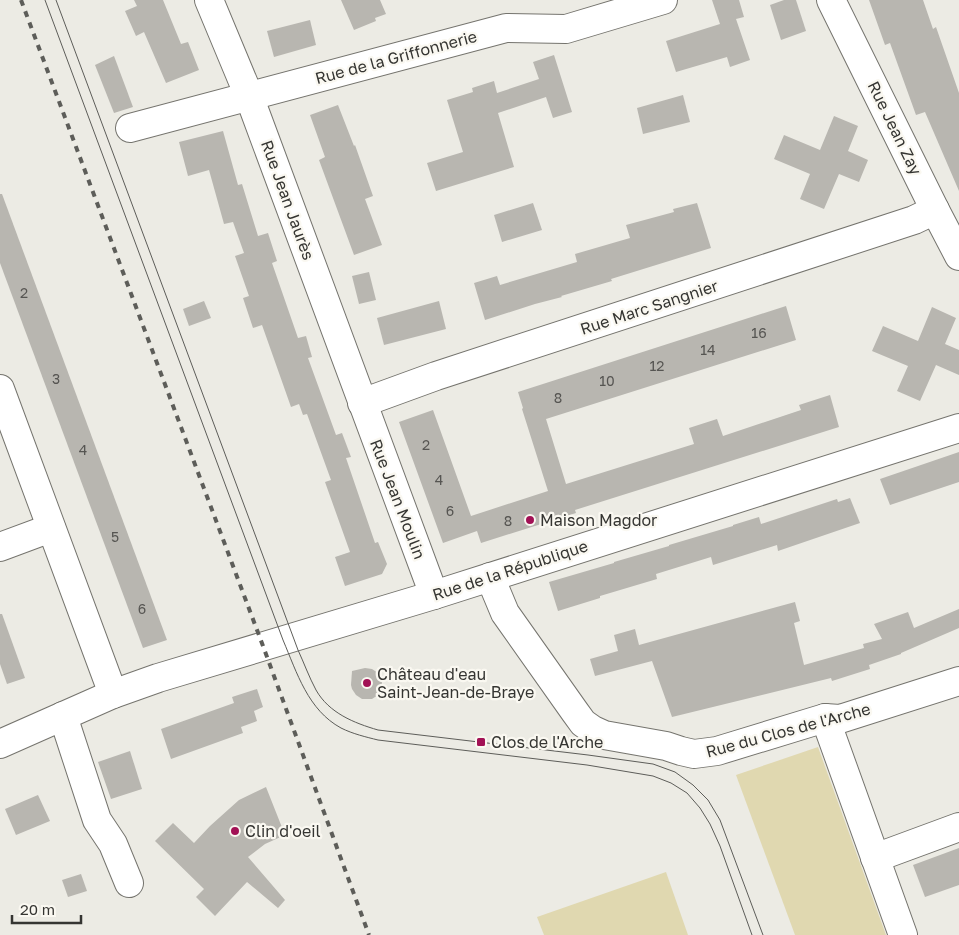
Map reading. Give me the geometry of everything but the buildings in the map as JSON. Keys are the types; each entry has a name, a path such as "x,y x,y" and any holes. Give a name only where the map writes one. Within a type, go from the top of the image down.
{"street":[{"name":"Rue Jean Jaurès","path":"209,0 249,96 362,402"},
{"name":"Rue de la Griffonnerie","path":"130,128 506,28 566,29 663,0"},
{"name":"Rue Jean Zay","path":"831,0 959,256"},
{"name":"Rue Marc Sangnier","path":"362,402 436,376 914,220 935,210"},
{"path":"0,389 113,694"},
{"name":"Rue Jean Moulin","path":"362,402 434,595"},
{"name":"Rue de la République","path":"0,744 113,694 158,678 434,595 959,428"},
{"path":"0,547 51,528"},
{"name":"Rue du Clos de l'Arche","path":"490,577 505,613 570,705 584,723 604,735 666,746 694,754 717,751 825,718 840,719 959,681"},
{"path":"63,716 97,820 113,844 129,883"},
{"path":"825,718 903,935"},
{"path":"875,858 959,827"}],"shaded area":[{"path":"818,747 886,935 795,935 736,775"},
{"path":"666,872 688,935 544,935 537,917"}],"tram line":[{"path":"45,0 283,640 299,678 312,701 320,711 341,728 378,740 587,765 653,776 671,783 687,793 700,808 710,824 720,846 752,935"},
{"path":"56,0 298,650 313,685 321,698 343,716 378,730 653,764 675,772 693,785 708,800 720,820 763,935"}],"railway":[{"path":"21,0 369,935"}],"place":[{"name":"Maison Magdor","path":"530,520"},
{"name":"Château d'eau Saint-Jean-de-Braye","path":"367,683"},
{"name":"Clos de l'Arche","path":"481,742"},
{"name":"Clin d'oeil","path":"235,831"}]}
